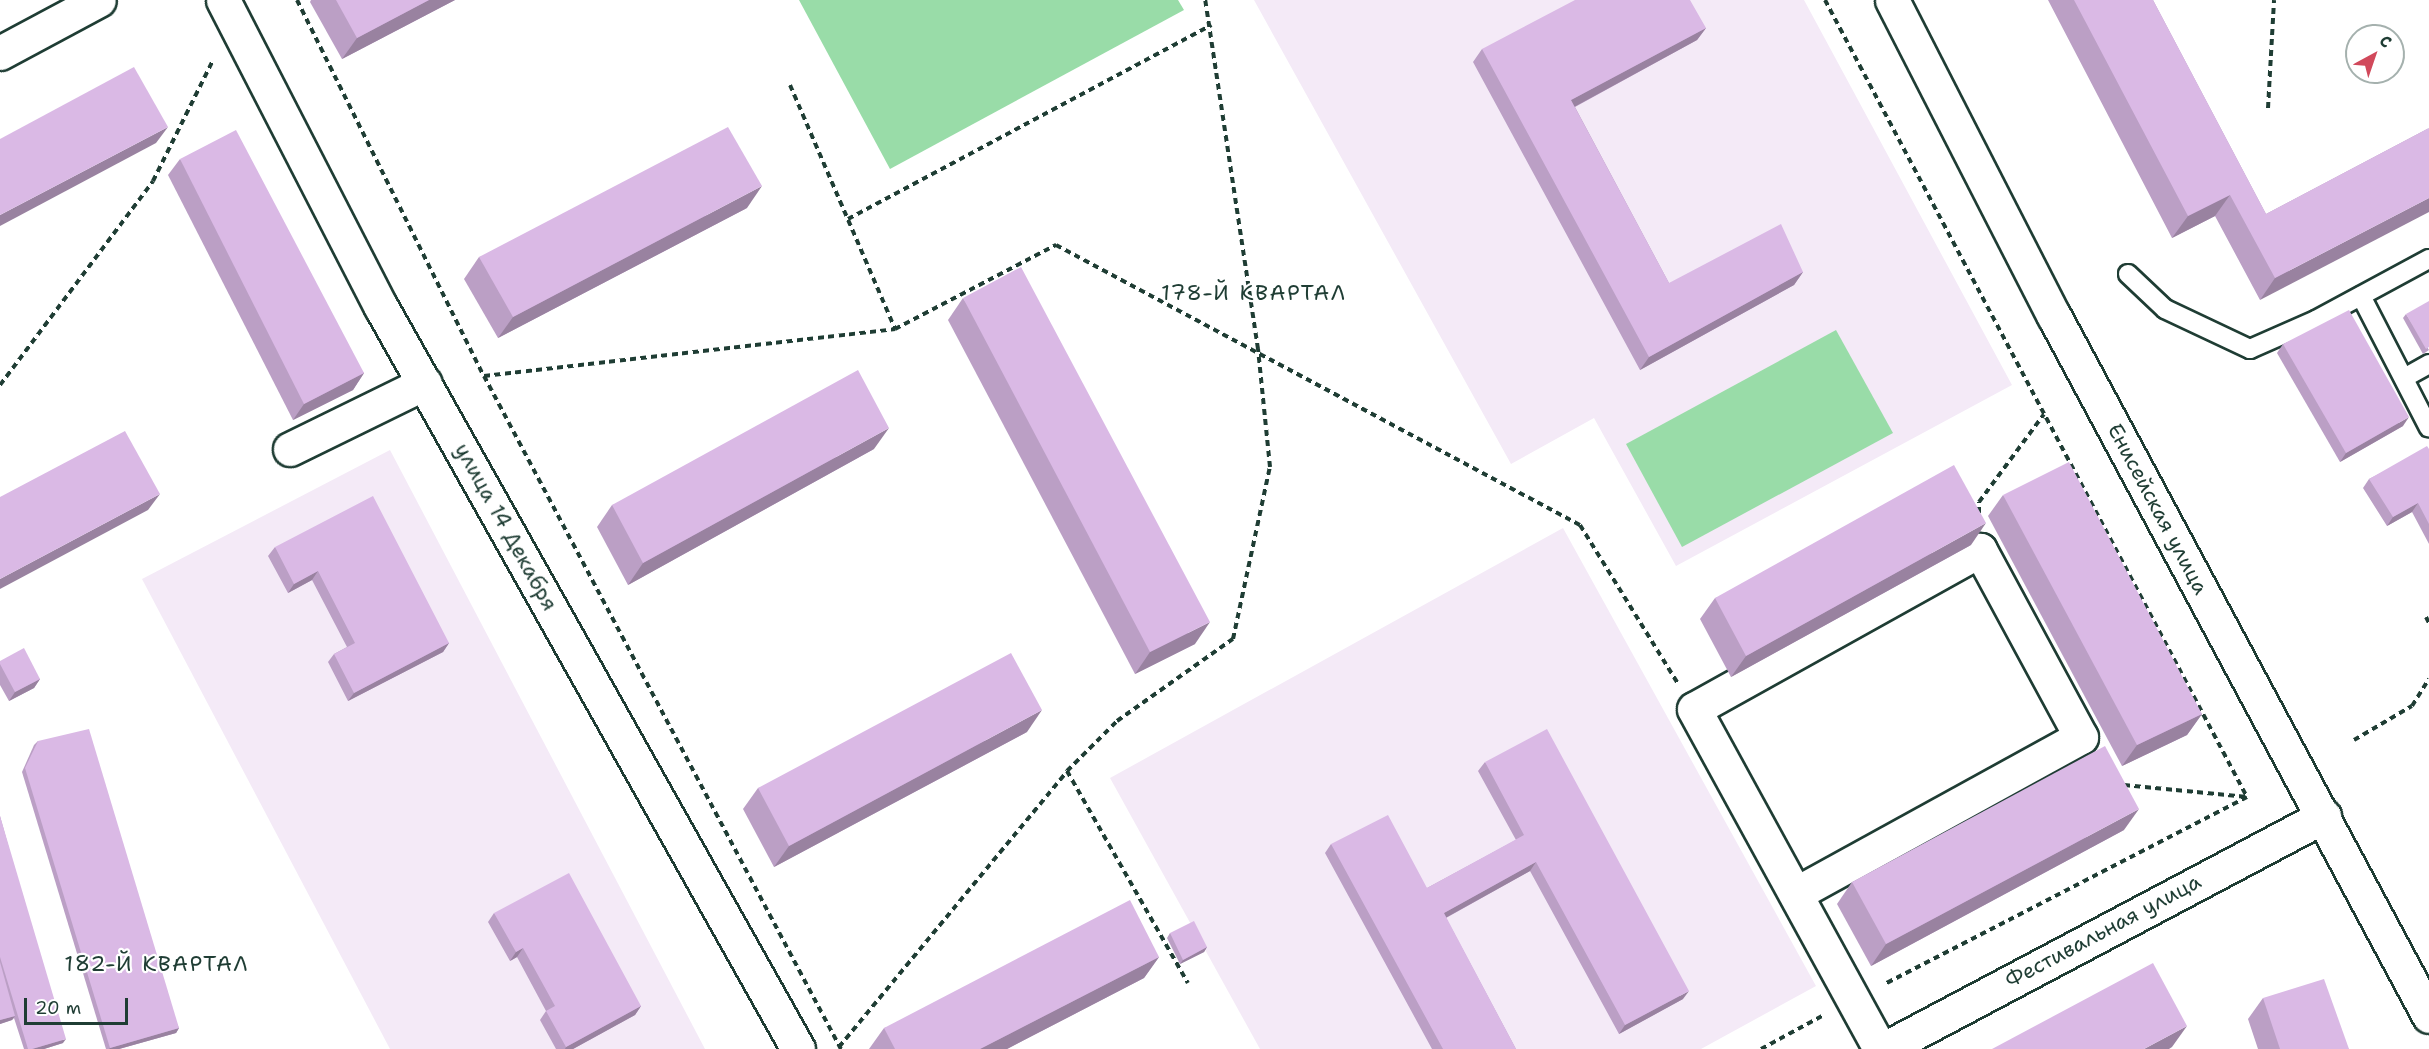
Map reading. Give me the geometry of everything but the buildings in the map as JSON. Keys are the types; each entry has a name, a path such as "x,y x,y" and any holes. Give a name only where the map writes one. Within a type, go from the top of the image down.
{"street":[{"path":"0,53 99,0"},
{"name":"улица 14 Декабря","path":"223,0 425,383 798,1049"},
{"name":"Енисейская улица","path":"1892,0 2054,316 2324,816 2429,1016"},
{"path":"290,449 425,383"},
{"path":"1797,893 2081,737 1980,550 1694,709 1882,1049"},
{"name":"Фестивальная улица","path":"1882,1049 2324,816"}],"lane":[{"path":"2128,274 2165,309 2250,348 2361,296 2429,259"},
{"path":"2361,296 2429,428"},
{"path":"2404,378 2429,364"}],"path":[{"path":"297,0 484,376 840,1048 1067,771 1117,721 1233,639 1270,467 1258,349 1212,25 1205,0"},
{"path":"2268,108 2274,0"},
{"path":"848,219 1212,25"},
{"path":"0,385 153,181 213,60"},
{"path":"790,85 895,329"},
{"path":"484,376 895,329 1056,245 1258,349 1580,525 1694,709"},
{"path":"1980,550 1979,502 2044,414"},
{"path":"2426,617 2429,623"},
{"path":"2354,740 2412,706 2429,679"},
{"path":"1067,771 1188,983"},
{"path":"2116,784 2247,797"}],"shaded area":[{"path":"1254,0 1804,0 2012,385 1676,566 1594,418 1511,464"},
{"path":"390,450 705,1049 390,1049 142,579"},
{"path":"1563,528 1816,986 1701,1049 1260,1049 1110,778"}],"green space":[{"path":"799,0 1178,0 1184,10 890,169"},
{"path":"1836,330 1893,433 1682,547 1626,444"}],"district":[{"name":"178-Й КВАРТАЛ","path":"1254,293"},
{"name":"182-Й КВАРТАЛ","path":"157,964"}]}
